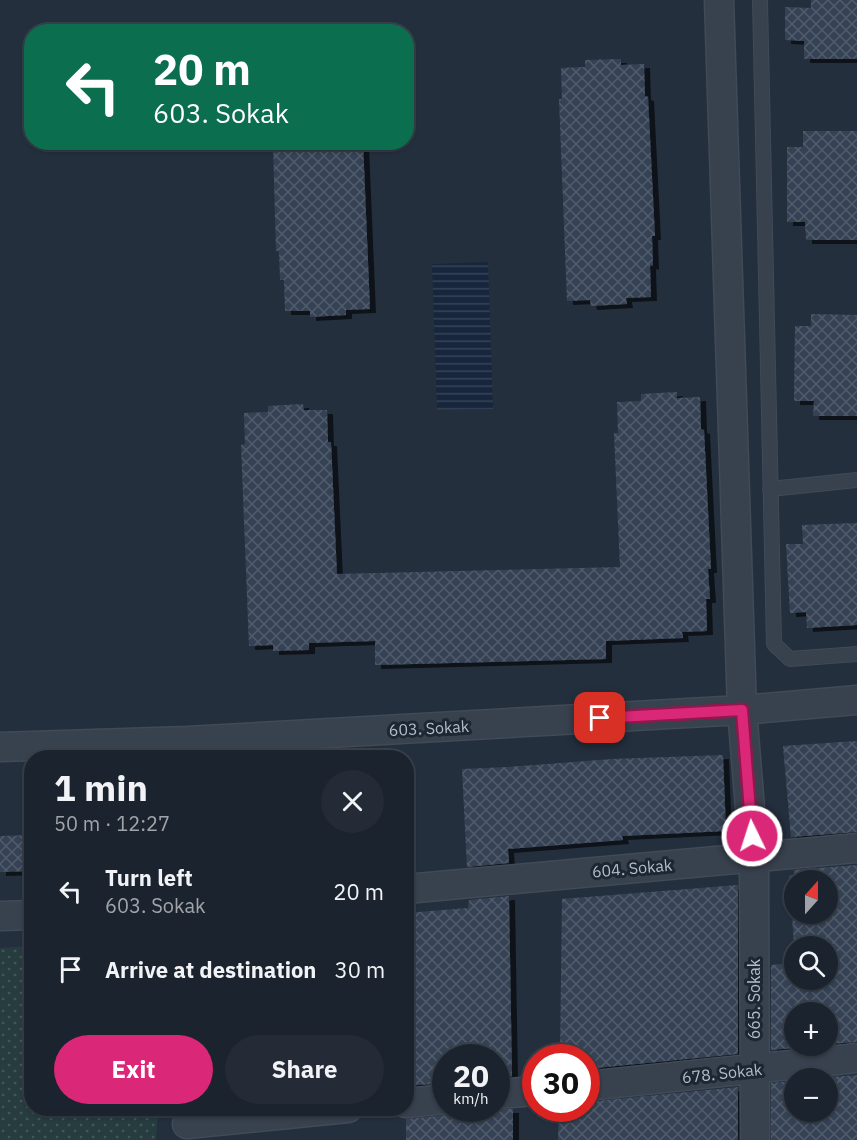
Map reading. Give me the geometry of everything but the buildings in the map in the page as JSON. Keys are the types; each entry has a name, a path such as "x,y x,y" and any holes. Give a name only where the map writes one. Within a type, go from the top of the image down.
{"street":[{"name":"665. Sokak","path":"719,0 742,710 754,857 754,1140"},
{"name":"603. Sokak","path":"0,747 188,749 857,700"},
{"name":"604. Sokak","path":"414,888 857,848"},
{"path":"0,916 24,915"},
{"name":"678. Sokak","path":"600,1085 857,1058"},
{"path":"414,1102 432,1100"},
{"path":"187,1124 268,1116"}],"lane":[{"path":"760,0 774,644 790,659 857,654"},
{"path":"771,489 857,480"}],"green space":[{"path":"24,946 24,1116 158,1116 156,1140 0,1140 0,948"}],"water":[{"path":"488,262 493,409 437,410 432,264"}],"route":[{"path":"600,718 742,710 752,836"}]}
